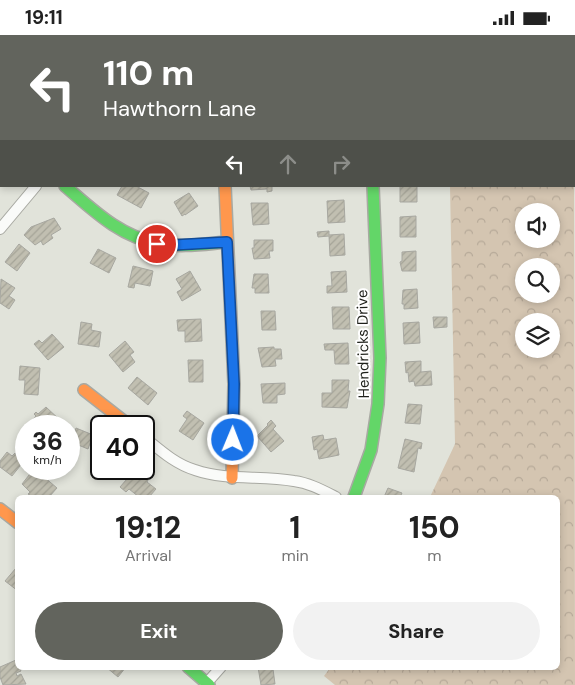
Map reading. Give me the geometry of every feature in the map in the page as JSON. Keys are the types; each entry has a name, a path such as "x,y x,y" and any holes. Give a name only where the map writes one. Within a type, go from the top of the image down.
{"street":[{"path":"0,229 35,187"},
{"path":"65,187 112,225 140,239 157,244 174,245 227,242"},
{"path":"225,187 234,384 232,478"},
{"name":"Hendricks Drive","path":"355,495 369,461 380,403 373,187"},
{"path":"84,390 116,415"},
{"path":"155,446 175,461 193,470 232,478 295,481 314,486 332,495"},
{"path":"0,509 15,521"},
{"path":"191,670 207,684 219,670"}],"green space":[{"path":"450,187 574,187 575,685 335,685 324,676 328,670 560,670 560,495 431,495 455,444"}],"building":[{"path":"121,187 138,187 149,193 141,208 117,195"},
{"path":"250,187 272,187 272,191 267,192 267,189 251,190"},
{"path":"400,187 417,187 417,202 400,202"},
{"path":"189,193 198,206 182,216 174,202"},
{"path":"344,200 345,222 328,223 327,201"},
{"path":"251,203 268,203 269,224 253,225"},
{"path":"416,216 416,237 400,237 400,217"},
{"path":"54,218 61,229 51,235 53,238 43,245 41,241 35,245 24,235 31,227"},
{"path":"329,231 329,235 344,234 345,255 330,256 329,236 318,237 317,232"},
{"path":"254,240 273,240 273,251 269,251 270,258 254,259 252,248 254,248"},
{"path":"19,244 30,253 17,271 5,262"},
{"path":"98,249 116,258 109,273 90,263"},
{"path":"416,251 416,271 402,271 400,262 402,261 402,252"},
{"path":"133,266 153,271 150,286 135,283 134,288 128,287"},
{"path":"190,271 201,290 182,301 177,292 182,289 176,279"},
{"path":"346,271 347,292 327,293 327,286 332,286 331,272"},
{"path":"254,274 268,274 269,293 255,293 255,288 252,288"},
{"path":"1,279 15,288 9,296 15,300 9,309 0,303"},
{"path":"417,289 418,308 404,309 404,304 402,304 403,290"},
{"path":"332,307 349,307 350,329 333,329"},
{"path":"261,311 275,311 276,330 262,330"},
{"path":"433,317 447,317 447,327 434,328"},
{"path":"201,319 202,341 185,342 185,331 178,331 177,320"},
{"path":"81,322 92,324 91,330 101,332 99,347 78,344"},
{"path":"419,322 420,343 404,344 403,323"},
{"path":"52,334 64,347 48,360 34,344 39,340 42,343"},
{"path":"125,341 134,352 130,355 135,362 123,372 109,355"},
{"path":"348,343 349,364 335,364 334,350 325,350 324,344"},
{"path":"274,347 274,349 281,349 282,359 275,359 276,366 262,367 258,348"},
{"path":"188,360 203,360 203,382 189,382"},
{"path":"421,361 421,372 431,371 432,385 415,386 414,381 409,382 405,362"},
{"path":"20,366 40,368 38,395 24,394 25,380 19,380"},
{"path":"137,377 157,393 148,405 128,388"},
{"path":"332,380 349,380 348,391 350,391 347,408 322,407 322,393 332,393"},
{"path":"285,383 285,394 277,395 277,403 263,403 261,384"},
{"path":"408,404 422,405 420,424 405,423"},
{"path":"46,407 55,415 34,414 36,412 38,414"},
{"path":"187,411 204,423 193,440 179,431 187,419 183,416"},
{"path":"271,420 276,426 273,429 284,441 271,452 257,436"},
{"path":"80,430 90,434 88,449 80,446"},
{"path":"323,435 324,440 336,438 339,455 319,459 317,449 314,450 312,437"},
{"path":"405,439 422,443 421,449 418,448 414,472 398,468"},
{"path":"7,452 12,456 15,453 15,472 12,476 0,467 0,461"},
{"path":"25,480 48,480 57,488 51,495 30,495 28,494 30,492 22,484"},
{"path":"126,480 148,480 147,482 156,489 151,495 136,495 129,489 126,492 120,487"},
{"path":"388,488 402,493 401,495 385,495"},
{"path":"15,569 15,589 5,581"},
{"path":"15,660 15,670 21,671 16,673 17,676 21,674 26,684 3,685 0,677 0,667"},
{"path":"110,670 124,670 118,677"},
{"path":"258,670 273,670 275,684 261,685"}],"traffic: fast":[{"path":"66,187 107,221 144,240 174,245 227,242"},
{"path":"355,495 371,450 378,404 380,358 373,187"},
{"path":"192,670 209,685"}],"traffic: slow":[{"path":"225,187 234,384 232,478"},
{"path":"84,390 116,415"},
{"path":"0,509 15,521"}],"route":[{"path":"157,244 227,242 234,384 233,440"}]}
